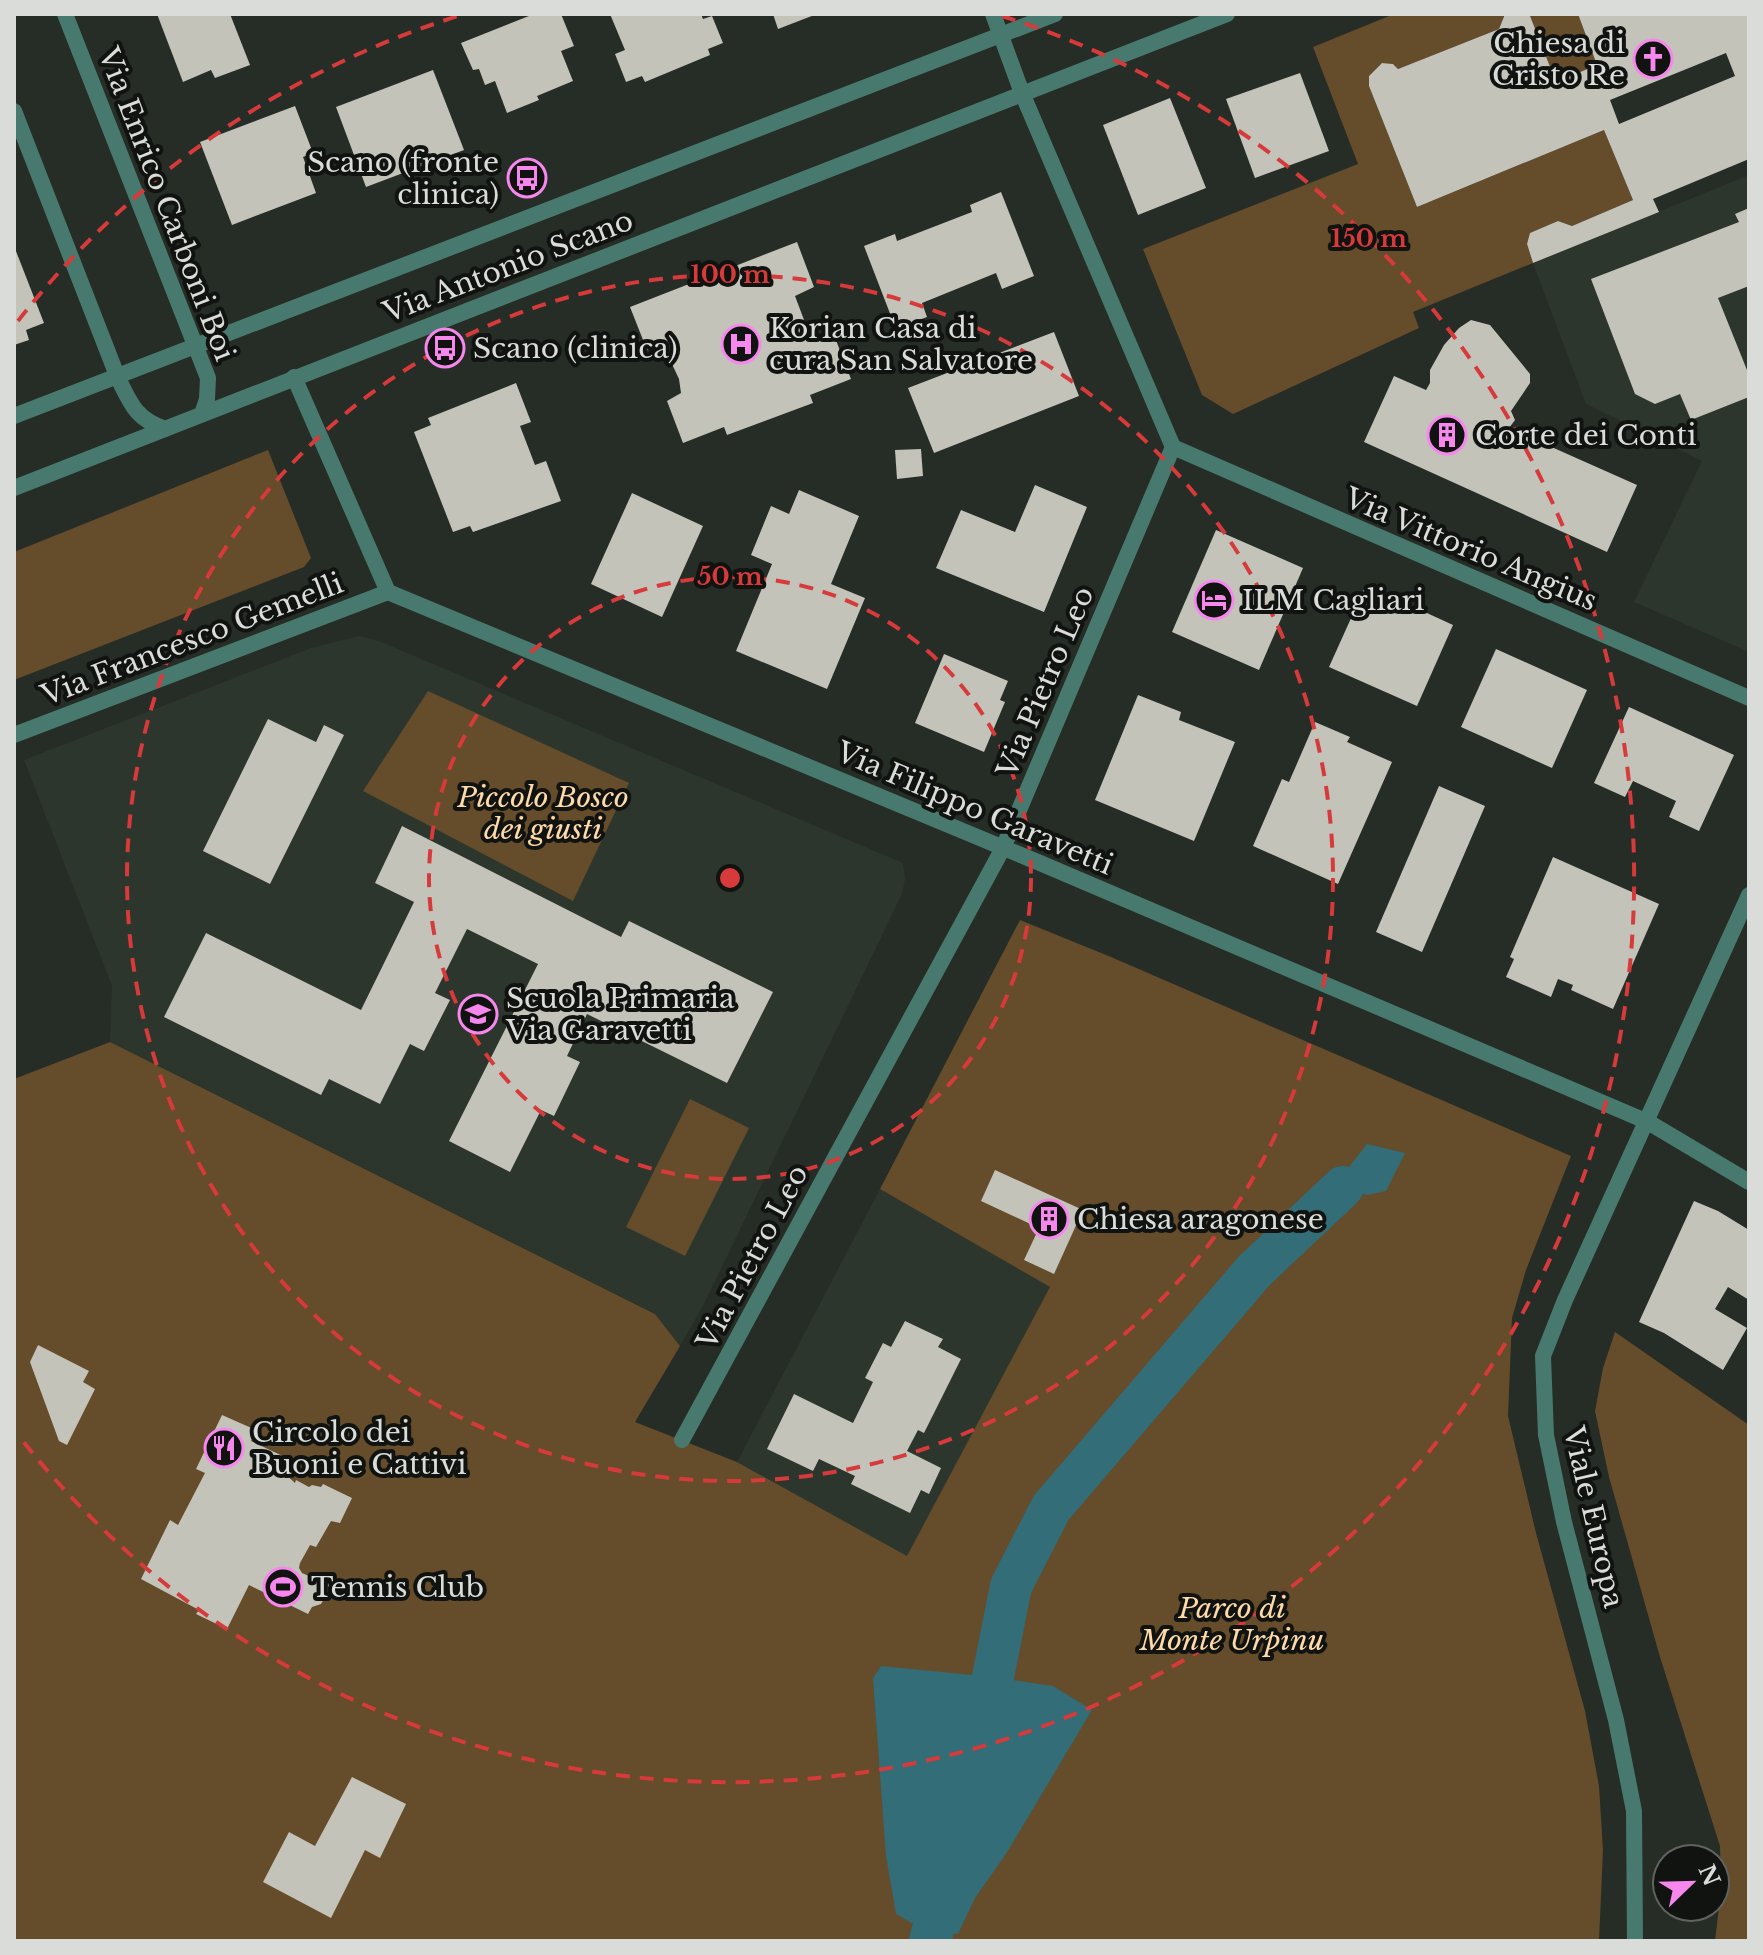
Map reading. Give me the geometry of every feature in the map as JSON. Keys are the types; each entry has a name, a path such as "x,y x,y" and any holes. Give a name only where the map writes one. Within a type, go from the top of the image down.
{"street":[{"name":"Via Enrico Carboni Boi","path":"65,14 208,378 207,399 202,414"},
{"path":"993,14 1022,93 1173,447"},
{"name":"Via Antonio Scano","path":"14,416 1055,14"},
{"name":"Via Antonio Scano","path":"14,488 1227,14"},
{"path":"14,111 118,378 146,423 165,429"},
{"path":"294,377 388,592"},
{"name":"Via Vittorio Angius","path":"1173,447 1749,698"},
{"name":"Via Pietro Leo","path":"682,1440 1003,848 1173,447"},
{"name":"Via Francesco Gemelli","path":"14,735 388,592"},
{"name":"Via Filippo Garavetti","path":"388,592 1003,848 1648,1122 1749,1182"},
{"name":"Viale Europa","path":"1635,1941 1634,1811 1616,1720 1564,1522 1546,1435 1543,1356 1565,1300 1749,895"}],"shaded area":[{"path":"1749,175 1749,652 1634,602 1702,461 1586,404 1533,263"},
{"name":"Scuola Primaria Via Garavetti","path":"359,636 379,641 903,863 905,879 902,894 703,1306 680,1346 655,1314 110,1042 112,986 24,760 311,648"},
{"path":"880,1189 1051,1287 908,1557 737,1462"}],"green space":[{"path":"1394,14 1505,14 1499,29 1398,69 1393,64 1382,63 1369,76 1369,86 1417,207 1604,130 1633,200 1572,226 1558,221 1531,233 1527,244 1533,263 1413,312 1419,328 1233,414 1202,395 1143,249 1358,164 1313,47"},
{"path":"1527,14 1578,14 1597,65 1556,82"},
{"path":"268,450 311,558 304,567 14,680 14,552"},
{"name":"Piccolo Bosco dei giusti","path":"428,691 629,783 573,901 363,791"},
{"name":"Parco di Monte Urpinu","path":"1020,920 1571,1156 1526,1270 1512,1318 1508,1416 1536,1533 1585,1711 1599,1786 1603,1850 1599,1941 14,1941 14,1079 110,1042 655,1314 680,1346 635,1422 737,1462 907,1556 1050,1287 880,1189"},
{"path":"690,1099 749,1128 685,1256 626,1227"},
{"path":"1615,1332 1749,1425 1749,1941 1715,1941 1717,1923 1731,1923 1731,1843 1719,1843 1660,1657 1609,1477 1595,1411 1603,1368"}],"water":[{"path":"1367,1144 1405,1153 1386,1191 1367,1195 1335,1185"},
{"path":"881,1666 1053,1686 1092,1710 1006,1854 975,1898 958,1934 922,1929 896,1914 886,1856 873,1678"}],"building":[{"path":"157,14 230,14 250,65 215,78 211,70 183,82"},
{"path":"534,14 561,14 574,46 561,51 573,81 507,113 495,81 485,85 479,69 473,70 461,43"},
{"path":"610,14 701,14 703,19 712,16 723,43 708,49 710,55 645,82 642,76 626,82 615,54 625,50"},
{"path":"773,14 817,14 778,29"},
{"path":"1505,14 1530,16 1556,82 1597,65 1578,14 1749,14 1749,159 1653,199 1659,212 1533,263 1527,244 1530,233 1558,221 1572,226 1633,200 1604,130 1417,207 1369,86 1369,76 1382,63 1393,64 1398,69 1499,29","holes":["1726,53 1735,76 1619,124 1610,100"]},
{"path":"433,70 464,150 366,187 336,107"},
{"path":"1300,73 1329,151 1255,178 1226,99"},
{"path":"1170,98 1206,188 1138,215 1103,125"},
{"path":"295,106 313,153 303,157 316,193 232,225 200,142"},
{"path":"1001,192 1034,276 1002,289 996,273 922,303 927,317 896,329 864,246 895,234 897,241 972,212 970,205"},
{"path":"1749,208 1749,286 1718,298 1749,375 1749,397 1691,420 1680,394 1655,404 1635,394 1591,279 1739,222 1735,214"},
{"name":"Korian Casa di cura San Salvatore","path":"797,242 814,287 795,296 812,341 834,335 851,379 810,395 813,403 727,435 724,427 683,443 667,401 681,393 679,379 664,347 647,350 630,307"},
{"path":"14,246 44,323 26,330 29,340 14,345"},
{"name":"Corte dei Conti","path":"1471,320 1490,325 1530,374 1530,383 1511,411 1515,420 1509,428 1637,485 1607,552 1364,442 1394,376 1426,390 1430,383 1430,370 1444,345"},
{"path":"1054,332 1079,396 934,453 908,388"},
{"path":"516,383 531,422 520,426 535,465 546,461 561,501 473,532 470,526 453,532 414,432 431,425 428,418"},
{"path":"921,449 923,476 897,479 895,450"},
{"path":"1035,485 1087,507 1044,612 936,568 961,510 1015,532"},
{"path":"799,490 859,516 831,584 865,598 827,689 736,651 772,564 751,555 771,506 789,514"},
{"path":"632,493 703,526 662,617 591,584"},
{"path":"1216,530 1303,568 1259,670 1172,632"},
{"path":"1366,585 1453,625 1417,706 1329,667"},
{"path":"1496,649 1587,690 1552,768 1461,727"},
{"path":"944,654 1008,681 1000,700 1005,702 984,752 915,723"},
{"path":"1138,695 1181,712 1179,720 1235,742 1194,841 1095,800"},
{"path":"1629,707 1734,755 1699,831 1669,817 1676,801 1633,781 1625,797 1594,783"},
{"path":"268,719 316,742 324,725 344,735 270,884 203,851"},
{"path":"1315,722 1350,737 1347,742 1392,762 1338,884 1253,846 1282,779 1289,782"},
{"path":"1439,786 1485,806 1422,952 1376,932"},
{"path":"402,826 621,937 629,921 773,992 727,1083 587,1014 567,1056 580,1062 554,1116 541,1110 510,1172 449,1141 538,964 467,929 435,993 450,1000 424,1051 410,1044 380,1104 329,1079 321,1095 164,1017 206,933 361,1010 414,902 375,883"},
{"path":"1553,857 1659,904 1613,1009 1571,990 1573,985 1558,979 1551,997 1506,977 1514,959 1510,957"},
{"name":"Chiesa aragonese","path":"995,1170 1083,1210 1054,1274 1024,1260 1039,1228 981,1201"},
{"path":"1694,1201 1749,1230 1749,1300 1728,1287 1715,1309 1747,1328 1723,1370 1664,1333 1639,1322"},
{"path":"905,1321 943,1339 938,1347 961,1359 924,1433 918,1430 907,1451 941,1468 929,1494 921,1490 910,1513 851,1484 855,1476 819,1459 813,1471 767,1449 794,1394 853,1423 873,1382 865,1378 883,1343 891,1347"},
{"path":"38,1345 89,1371 83,1382 95,1389 67,1445 59,1441 30,1362"},
{"path":"222,1415 256,1430 251,1441 289,1459 283,1472 295,1483 296,1480 309,1487 321,1487 323,1484 352,1498 340,1523 331,1521 316,1547 310,1545 300,1563 302,1573 331,1586 321,1604 312,1607 308,1614 249,1585 227,1629 196,1614 199,1610 141,1579 170,1520 178,1525 205,1473 196,1469"},
{"path":"352,1777 406,1804 380,1858 365,1850 331,1918 263,1882 289,1832 315,1846"}],"waterway":[{"path":"993,1677 1011,1586 1051,1508 1254,1271 1343,1187"},
{"path":"930,1941 933,1930"}],"place":[{"name":"Chiesa di Cristo Re","path":"1653,59"},
{"name":"Scano (fronte clinica)","path":"527,178"},
{"name":"Korian Casa di cura San Salvatore","path":"741,344"},
{"name":"Scano (clinica)","path":"445,348"},
{"name":"Corte dei Conti","path":"1447,435"},
{"name":"ILM Cagliari","path":"1214,600"},
{"name":"Scuola Primaria Via Garavetti","path":"478,1014"},
{"name":"Chiesa aragonese","path":"1049,1219"},
{"name":"Circolo dei Buoni e Cattivi","path":"224,1448"},
{"name":"Tennis Club","path":"283,1587"}]}
